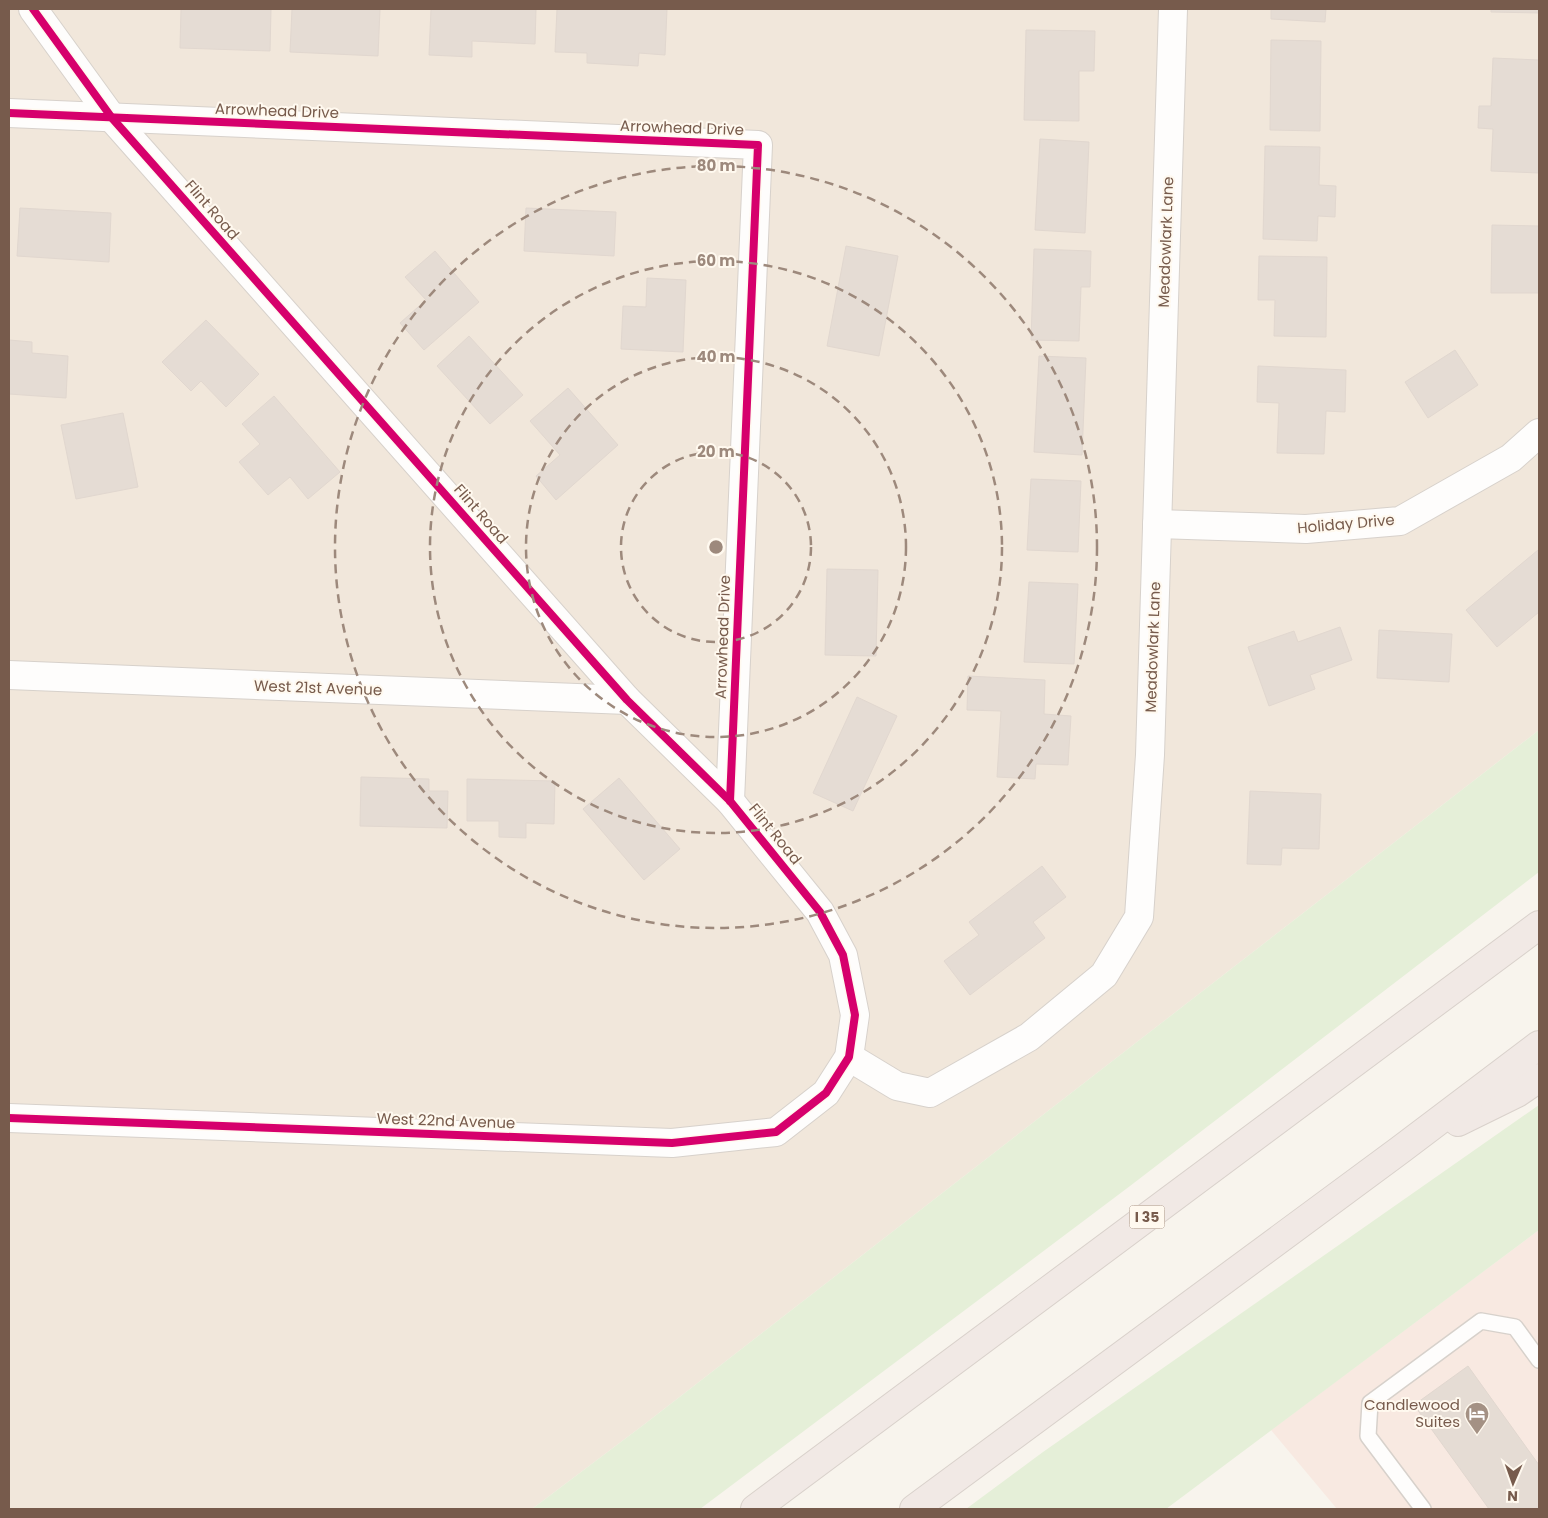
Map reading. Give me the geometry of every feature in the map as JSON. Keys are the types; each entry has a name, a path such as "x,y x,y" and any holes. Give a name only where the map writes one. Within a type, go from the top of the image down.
{"highway":[{"name":"I 35","path":"755,1509 1539,925"},
{"path":"914,1509 1539,1045"},
{"path":"1400,1150 1517,1093 1539,1078"}],"street":[{"name":"Flint Road","path":"33,9 112,118 627,700 730,801 820,912 843,955 855,1015 850,1057"},
{"name":"Meadowlark Lane","path":"850,1057 897,1086 930,1093 1029,1037 1104,975 1139,917 1150,755 1173,9"},
{"name":"Arrowhead Drive","path":"9,113 758,145 730,801"},
{"name":"Holiday Drive","path":"1157,524 1306,529 1400,520 1511,458 1539,433"},
{"name":"West 21st Avenue","path":"9,675 627,700"},
{"name":"West 22nd Avenue","path":"9,1118 672,1143 776,1132 826,1093 850,1057"}],"lane":[{"path":"1423,1509 1368,1436 1370,1403 1481,1322 1515,1327 1539,1360"}],"shaded area":[{"path":"9,9 1539,9 1539,730 646,1423 532,1509 9,1509"},
{"path":"1539,1230 1539,1509 1337,1509 1271,1430"}],"green space":[{"path":"1539,730 1539,872 1130,1186 700,1509 532,1509 646,1423"},
{"path":"1539,1105 1539,1230 1166,1509 966,1509 1043,1452"}],"building":[{"path":"181,9 271,9 270,51 180,48"},
{"path":"292,9 380,9 378,56 290,52"},
{"path":"431,9 536,9 535,44 472,41 472,57 429,55"},
{"path":"557,9 667,9 665,55 639,53 638,66 587,63 587,53 555,52"},
{"path":"1271,9 1326,9 1325,22 1271,19"},
{"path":"1491,9 1539,9 1539,13 1491,12"},
{"path":"1026,30 1095,31 1094,71 1079,71 1079,121 1024,120"},
{"path":"1271,40 1321,41 1320,131 1270,130"},
{"path":"1493,58 1539,60 1539,173 1491,171 1493,129 1478,128 1479,106 1491,106"},
{"path":"1040,139 1089,142 1085,233 1035,230"},
{"path":"1265,146 1320,147 1319,185 1336,186 1335,217 1318,216 1317,241 1263,239"},
{"path":"20,208 111,213 109,262 17,256"},
{"path":"526,208 616,212 614,256 524,251"},
{"path":"1492,225 1539,226 1539,293 1491,293"},
{"path":"846,246 898,256 879,356 827,346"},
{"path":"1034,249 1091,251 1090,287 1081,287 1079,341 1031,340"},
{"path":"435,251 479,302 424,350 400,323 426,300 405,277"},
{"path":"1259,256 1327,257 1326,337 1274,336 1275,300 1258,300"},
{"path":"647,278 686,280 683,352 621,349 623,306 646,307"},
{"path":"206,320 259,374 226,407 201,381 191,391 162,362"},
{"path":"469,336 523,395 490,424 437,366"},
{"path":"9,340 32,342 32,353 68,356 66,398 9,394"},
{"path":"1455,350 1478,385 1428,418 1405,382"},
{"path":"1039,356 1086,358 1082,455 1034,452"},
{"path":"1258,366 1346,370 1345,412 1326,411 1324,454 1277,453 1279,403 1257,402"},
{"path":"568,388 618,445 556,500 536,476 560,455 530,421"},
{"path":"274,396 340,472 308,499 290,477 268,495 239,462 260,444 242,424"},
{"path":"123,413 138,487 76,499 61,425"},
{"path":"1031,479 1081,481 1078,552 1027,550"},
{"path":"1538,550 1539,612 1497,647 1466,610"},
{"path":"827,569 878,570 876,656 825,655"},
{"path":"1029,582 1078,584 1074,664 1024,662"},
{"path":"1340,627 1352,660 1310,675 1315,689 1269,706 1248,647 1294,631 1298,642"},
{"path":"1379,630 1452,634 1449,682 1377,678"},
{"path":"968,676 1045,680 1044,714 1071,716 1068,765 1036,764 1035,779 997,777 1001,711 967,710"},
{"path":"857,697 897,716 853,811 813,793"},
{"path":"361,777 429,779 429,791 448,791 447,828 360,826"},
{"path":"619,778 680,849 644,880 583,809"},
{"path":"467,779 555,781 554,824 526,823 526,838 499,837 499,821 467,821"},
{"path":"1250,791 1321,794 1319,849 1282,848 1281,865 1247,864"},
{"path":"1042,866 1066,897 1033,922 1045,938 970,995 944,961 979,935 969,922"},
{"name":"Candlewood Suites","path":"1468,1366 1539,1465 1539,1509 1489,1509 1414,1405"}],"cycle path":[{"path":"9,1118 672,1143 776,1132 826,1093 849,1057 855,1015 843,955 820,912 730,801 627,700 112,118 33,9"},
{"path":"9,113 758,145 730,801"}],"place":[{"name":"Candlewood Suites","path":"1477,1435"}]}
